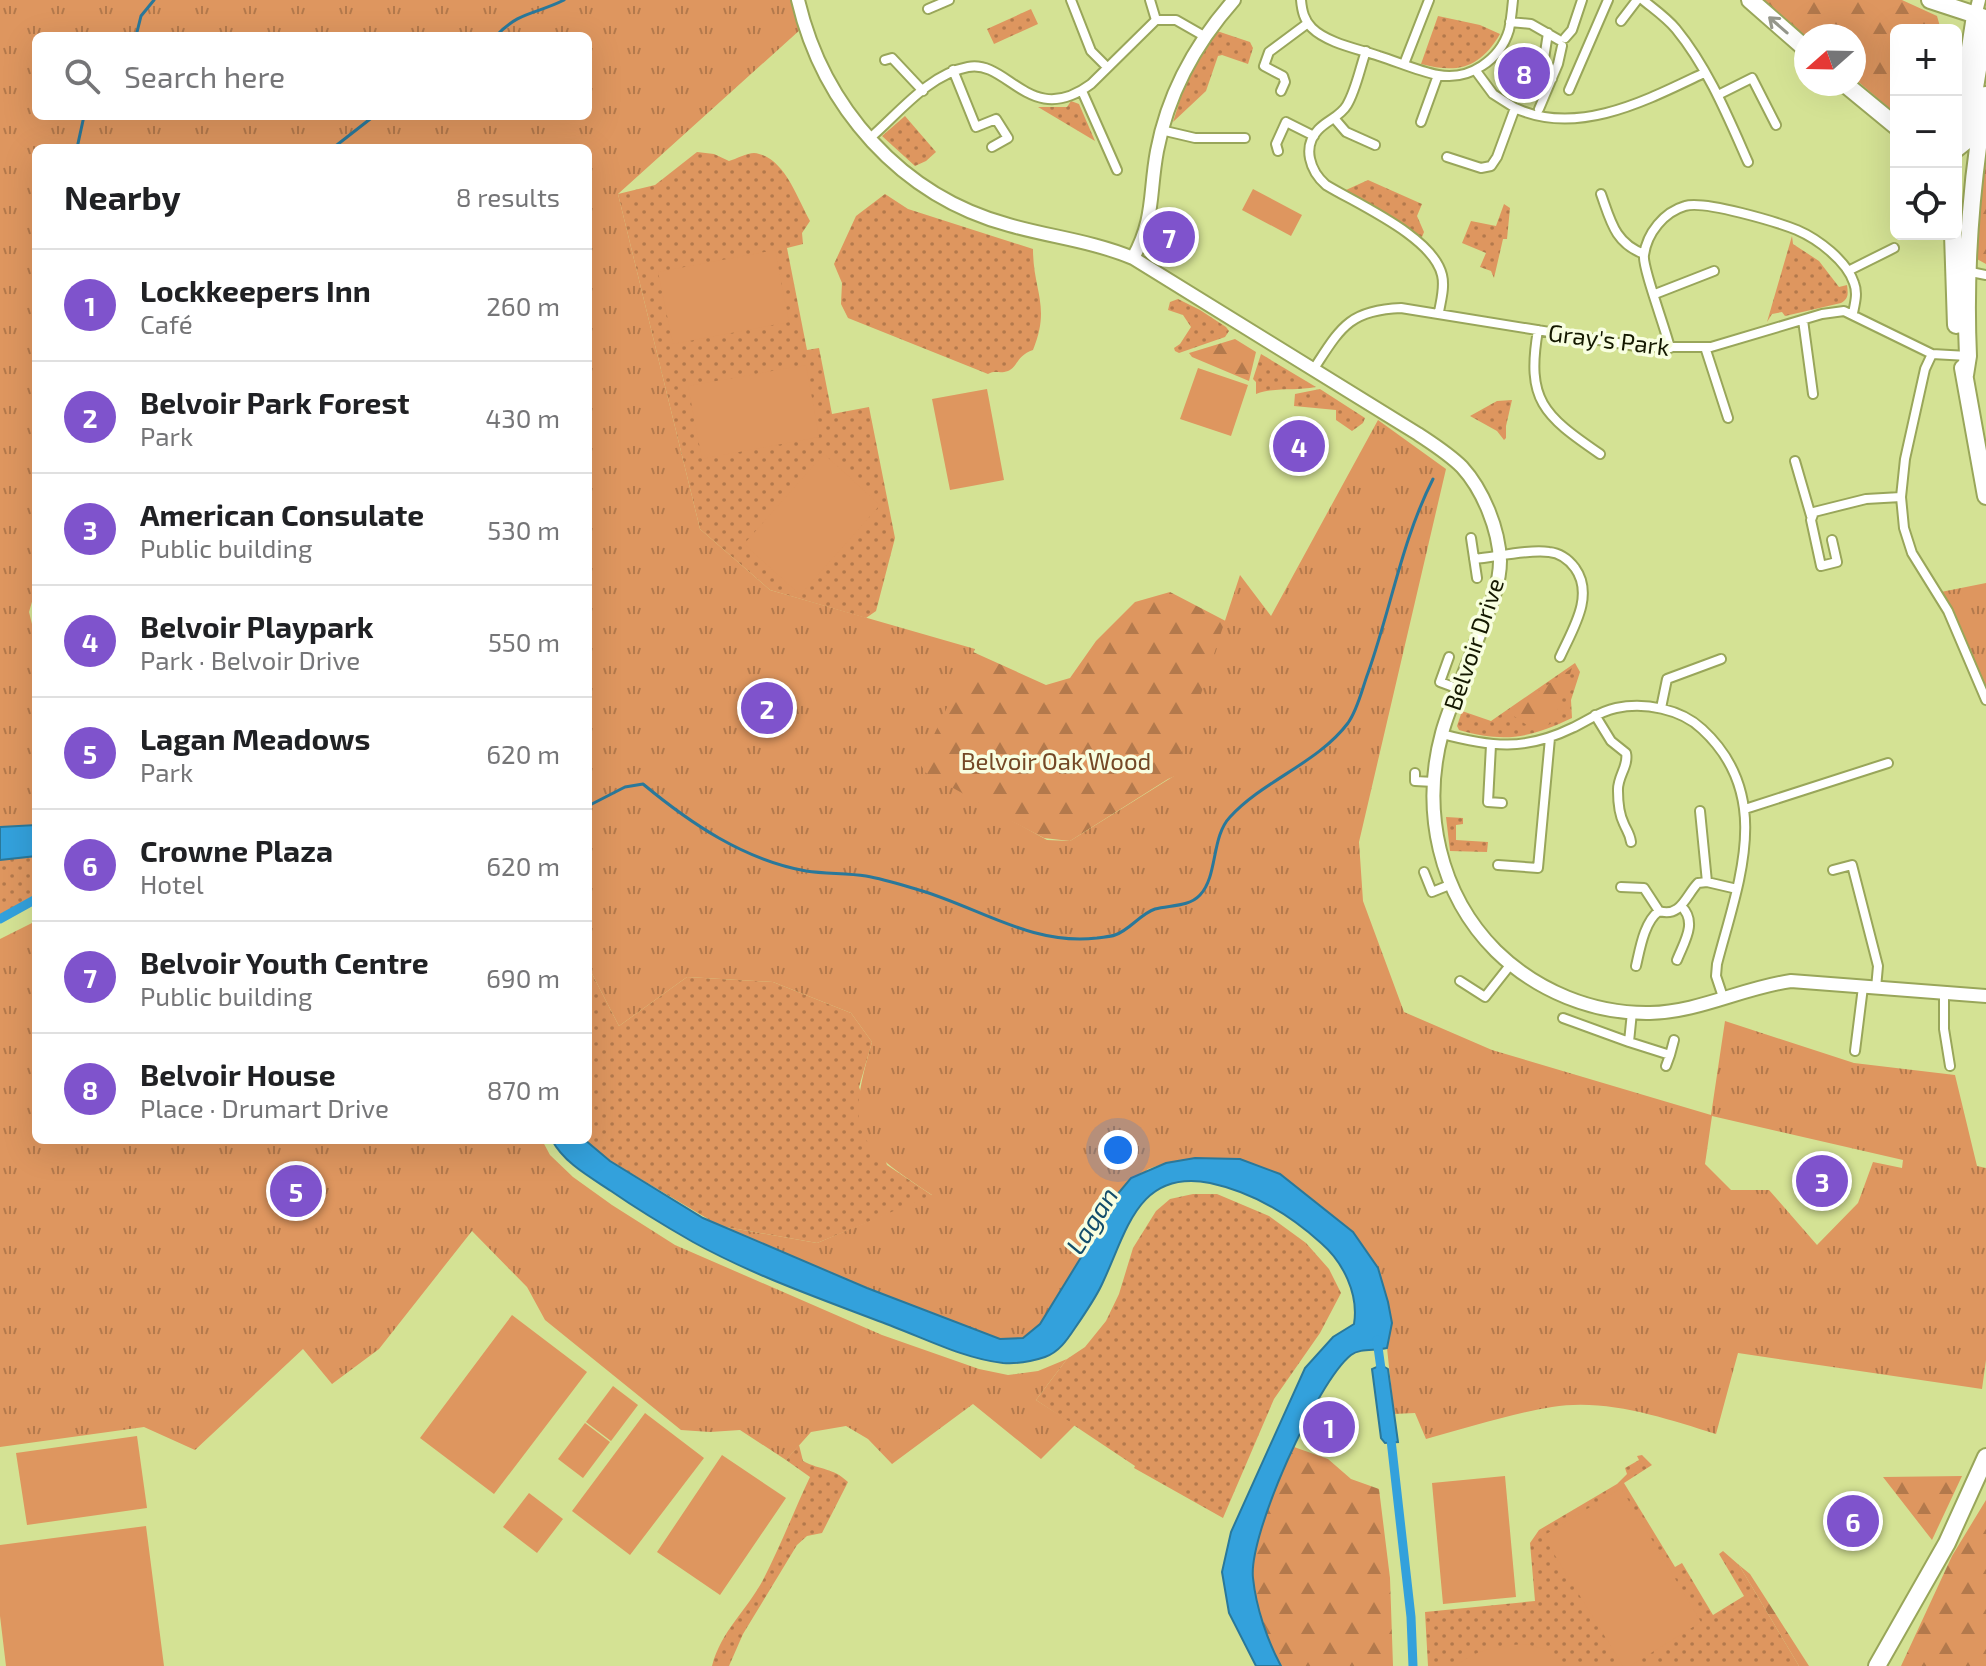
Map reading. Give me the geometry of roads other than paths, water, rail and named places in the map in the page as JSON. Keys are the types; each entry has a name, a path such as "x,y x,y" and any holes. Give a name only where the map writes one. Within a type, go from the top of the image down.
{"highway":[{"path":"1750,0 1794,38"},
{"path":"1931,0 1982,14"},
{"path":"1962,110 1982,14"},
{"path":"1962,144 1966,141 1982,14"},
{"path":"1960,271 1986,95"},
{"path":"1859,96 1890,121"},
{"path":"1865,101 1890,129"},
{"path":"1949,240 1960,271"},
{"path":"1954,240 1960,271 1965,375 1986,496"},
{"path":"1877,1666 1947,1543 1986,1457"},
{"path":"1887,1666 1917,1599"}],"street":[{"name":"Belvoir Drive","path":"798,0 822,72 836,96 889,161 914,180 958,206 1007,225 1087,241 1133,258 1418,434 1461,466 1487,507 1500,557 1497,584 1442,734 1434,782 1435,832 1452,884 1472,923 1511,964 1543,988 1608,1010 1632,1012 1689,1010 1763,985 1791,981 1986,996"},
{"path":"928,9 949,0"},
{"path":"1071,0 1091,51 1107,67"},
{"path":"1150,0 1156,20"},
{"path":"1133,258 1151,213 1161,130 1186,66 1204,36 1234,0"},
{"path":"1301,0 1308,23 1317,32 1438,75 1476,71 1503,44 1513,0"},
{"path":"1404,64 1429,0"},
{"path":"1539,109 1552,79 1562,41 1572,30 1582,8 1582,0"},
{"path":"1569,90 1608,0"},
{"path":"1621,21 1640,0 1675,28 1718,95 1748,162"},
{"path":"1931,0 1955,0"},
{"path":"870,138 923,91 953,70 975,66 985,68 1030,96 1059,97 1082,91 1156,20 1176,20 1204,36"},
{"path":"1510,22 1531,24 1562,41"},
{"path":"1281,91 1285,82 1283,76 1264,66 1269,52 1308,23"},
{"path":"1548,33 1543,65 1552,79"},
{"path":"1366,51 1347,105 1318,130 1310,160 1317,177 1326,185 1419,241 1432,253 1443,279 1439,312"},
{"path":"885,60 892,58 923,91"},
{"path":"953,70 976,127 996,119 1008,138 992,147"},
{"path":"1476,71 1493,94 1515,108 1546,118 1589,117 1658,95 1704,73"},
{"path":"1421,122 1438,75"},
{"path":"1718,95 1752,78 1776,125"},
{"path":"1082,91 1117,170"},
{"path":"1447,157 1481,168 1491,166 1515,108"},
{"path":"1334,118 1346,132 1375,145"},
{"path":"1278,151 1276,144 1286,122 1314,136"},
{"path":"1161,130 1203,139 1245,138"},
{"path":"1601,194 1618,237 1625,246 1644,254"},
{"path":"1670,348 1644,254 1653,232 1666,216 1686,205 1696,204 1798,231 1830,253 1848,271 1855,285 1853,313 1932,354 1964,356"},
{"path":"1848,271 1894,248"},
{"path":"1655,294 1714,271"},
{"path":"1960,271 1986,275"},
{"name":"Gray's Park","path":"1313,370 1329,344 1356,317 1377,309 1439,312 1642,347 1670,348 1705,347 1833,312 1853,313"},
{"path":"1803,320 1813,394"},
{"path":"1538,330 1533,364 1538,397 1552,416 1600,454"},
{"path":"1705,347 1728,418"},
{"path":"1932,354 1925,369 1905,459 1901,497 1904,528 1912,553 1948,611 1986,700"},
{"path":"1795,461 1821,566 1837,562 1832,540"},
{"path":"1811,516 1814,512 1866,499 1901,497"},
{"path":"1471,538 1477,578"},
{"path":"1474,559 1553,552 1574,566 1582,582 1583,599 1569,645 1560,657"},
{"path":"1449,657 1440,682 1459,689"},
{"path":"1661,708 1667,679 1721,659"},
{"path":"1442,734 1491,745 1526,745 1550,738 1618,707 1661,708 1689,719 1716,743 1732,768 1745,809 1746,846 1717,964 1716,976 1723,997"},
{"path":"1595,715 1611,741 1626,753 1627,763 1618,791 1621,815 1631,842"},
{"path":"1498,865 1538,868 1550,738"},
{"path":"1491,745 1488,802 1502,803"},
{"path":"1745,809 1888,763"},
{"path":"1415,773 1415,781 1434,782"},
{"path":"1700,811 1707,882"},
{"path":"1833,870 1852,865 1878,966 1855,1051"},
{"path":"1424,872 1432,892 1452,884"},
{"path":"1621,887 1644,888 1659,911 1668,914 1681,906 1694,886 1707,882 1737,889"},
{"path":"1677,960 1691,923 1689,914 1681,906"},
{"path":"1636,966 1653,915 1659,911"},
{"path":"1460,981 1485,997 1511,964"},
{"path":"1944,994 1944,1029 1950,1066"},
{"path":"1629,1042 1632,1012"},
{"path":"1563,1018 1670,1055"},
{"path":"1666,1066 1674,1040"}],"water":[{"path":"32,825 32,856 0,860 0,827"},
{"path":"554,1144 590,1144 610,1161 703,1218 867,1288 1000,1339 1023,1338 1040,1324 1088,1246 1105,1209 1131,1178 1166,1163 1195,1158 1240,1159 1280,1174 1353,1232 1378,1268 1392,1323 1387,1348 1363,1350 1351,1355 1321,1395 1287,1460 1261,1529 1254,1557 1254,1589 1263,1623 1281,1666 1256,1666 1229,1613 1222,1572 1231,1532 1305,1368 1333,1337 1354,1324 1354,1301 1348,1279 1329,1251 1296,1223 1270,1206 1226,1187 1186,1181 1166,1185 1138,1208 1097,1294 1062,1345 1050,1355 1019,1363 1003,1363 975,1358 947,1348 792,1288 717,1255 586,1175"},
{"path":"1381,1365 1388,1369 1398,1442 1385,1443 1381,1438 1372,1369"}],"waterway":[{"path":"137,32 141,16 154,0"},
{"path":"500,32 521,17 564,0"},
{"path":"78,144 83,120"},
{"path":"338,144 369,120"},
{"path":"592,804 625,787 643,784 719,838 783,866 886,880 1050,936 1073,939 1115,935 1150,911 1196,899 1210,878 1220,835 1230,817 1259,792 1322,749 1348,723 1376,649 1413,526 1433,479"},
{"path":"0,919 32,901"},
{"path":"1377,1340 1382,1376"},
{"path":"1390,1431 1411,1617 1413,1666"}],"place":[{"name":"Belvoir House","path":"1524,73"},
{"name":"Belvoir Youth Centre","path":"1169,237"},
{"name":"Belvoir Playpark","path":"1299,446"},
{"name":"Belvoir Park Forest","path":"767,708"},
{"name":"American Consulate","path":"1822,1181"},
{"name":"Lagan Meadows","path":"296,1191"},
{"name":"Lockkeepers Inn","path":"1329,1427"},
{"name":"Crowne Plaza","path":"1853,1521"}],"park label":[{"name":"Belvoir Oak Wood","path":"1056,760"}],"water label":[{"name":"Lagan","path":"1091,1220"}]}
